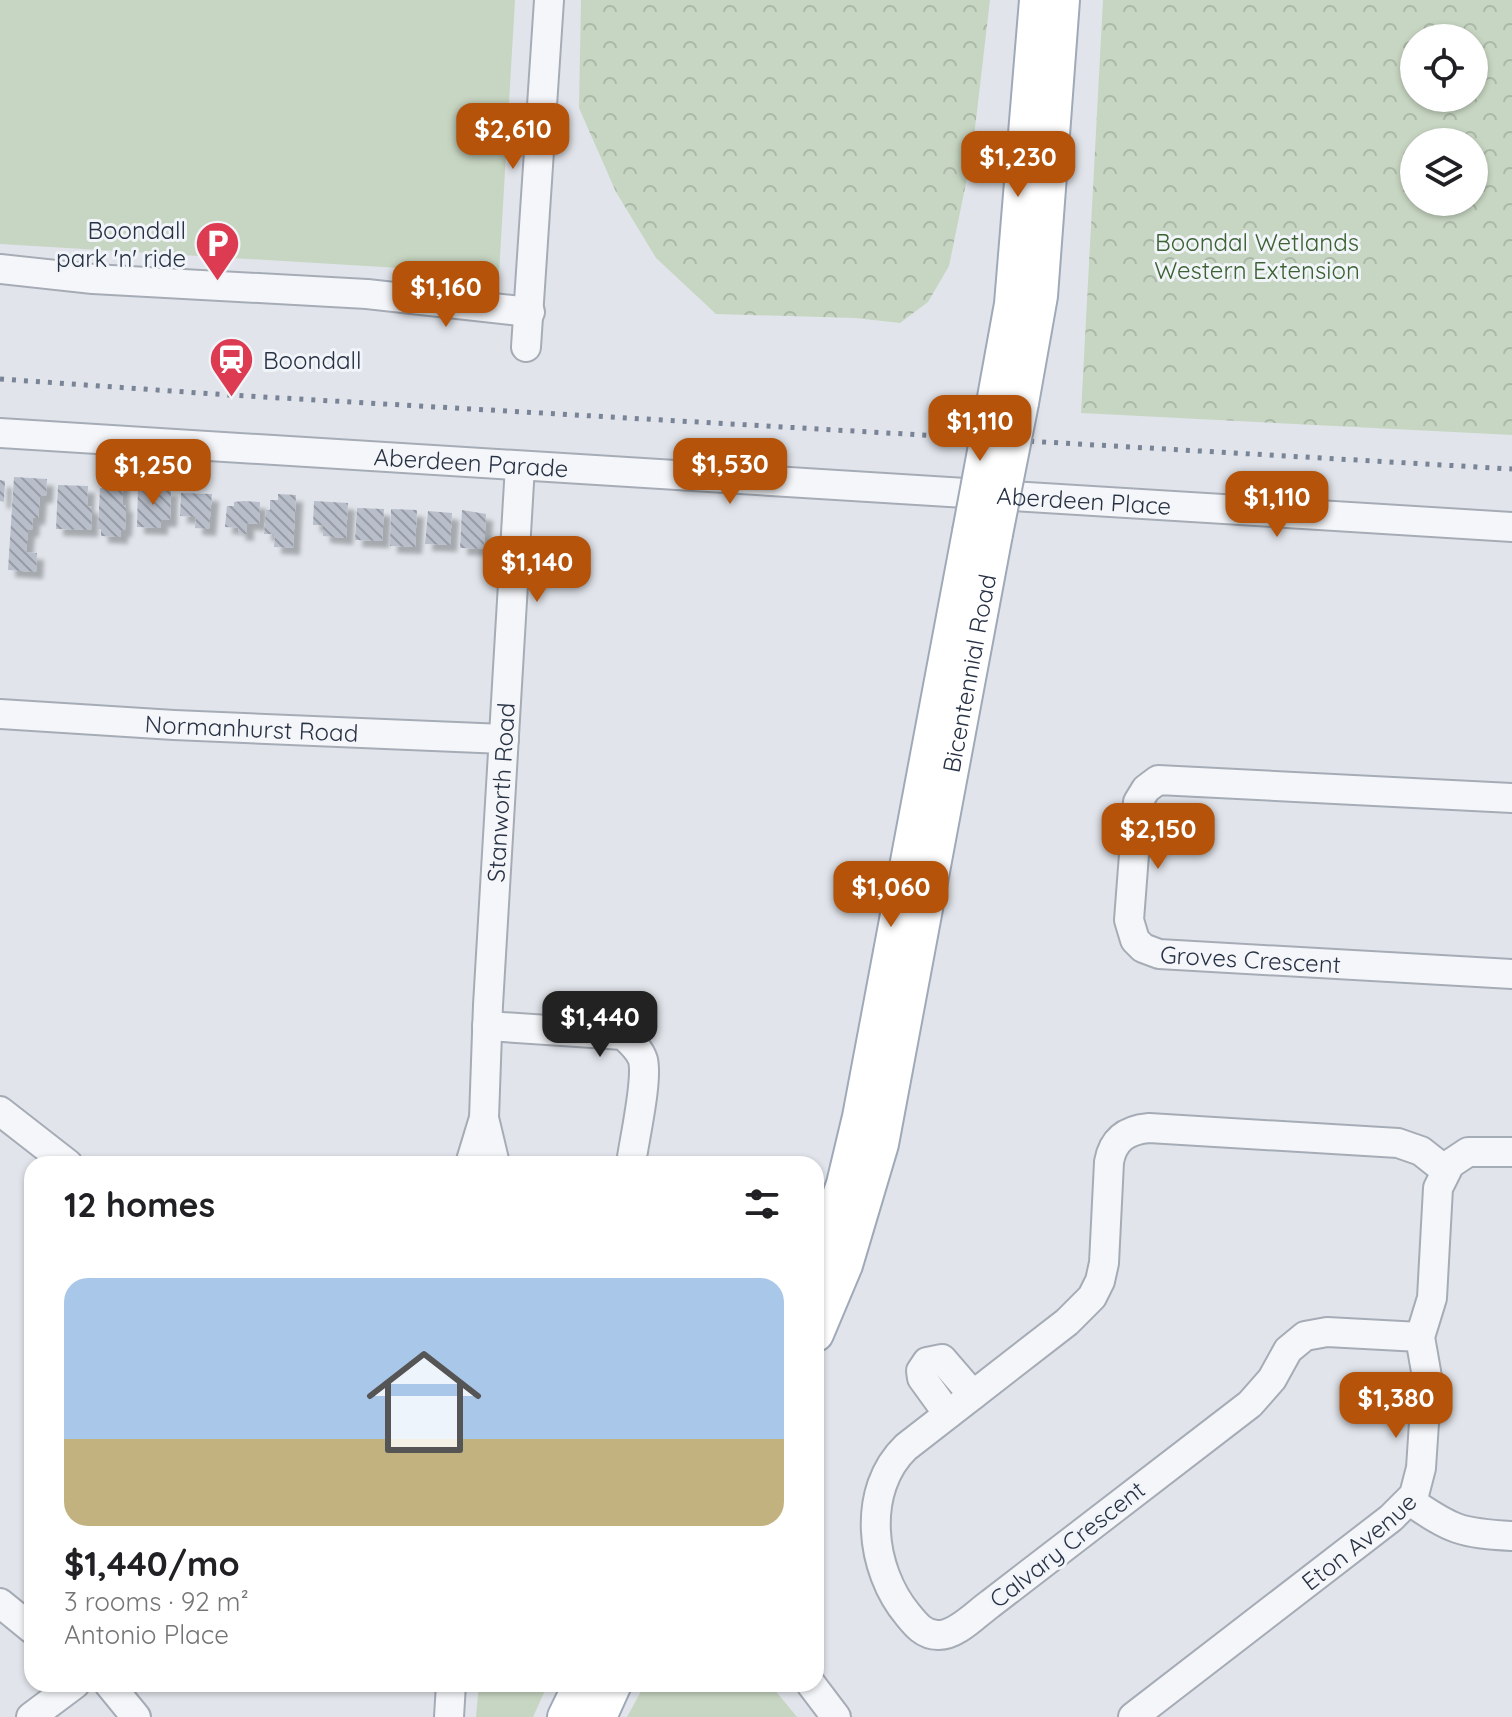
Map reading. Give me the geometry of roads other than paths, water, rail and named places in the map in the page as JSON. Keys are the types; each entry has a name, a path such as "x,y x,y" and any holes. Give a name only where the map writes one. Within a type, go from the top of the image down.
{"main road":[{"name":"Bicentennial Road","path":"1008,403 1012,304 1037,0"},
{"name":"Bicentennial Road","path":"824,1243 844,1184 860,1117 1008,403 1040,296 1062,0"},
{"name":"Bicentennial Road","path":"824,1315 845,1265 881,1144 983,533"},
{"path":"565,1717 577,1692"},
{"path":"599,1717 610,1692"}],"street":[{"path":"526,347 549,0"},
{"path":"0,269 93,279 367,294 530,312"},
{"name":"Aberdeen Parade","path":"0,433 943,493"},
{"name":"Stanworth Road","path":"472,1156 484,1118 520,466"},
{"name":"Aberdeen Place","path":"943,493 1512,527"},
{"name":"Normanhurst Road","path":"0,714 504,739"},
{"name":"Groves Crescent","path":"1512,798 1158,780 1146,789 1138,802 1129,920 1135,940 1143,948 1159,954 1512,974"},
{"path":"487,1026 623,1035 630,1041 638,1050 644,1071 632,1156"},
{"path":"0,1111 58,1156"},
{"name":"Stanworth Road","path":"484,1118 493,1156"},
{"name":"Calvary Crescent","path":"1420,1337 1327,1332 1305,1336 1288,1350 1272,1379 1250,1404 956,1629 937,1635 921,1629 888,1587 879,1550 877,1511 882,1482 894,1459 1067,1322 1092,1297 1104,1263 1111,1150 1116,1141 1135,1129 1398,1143 1421,1151 1445,1170"},
{"path":"1445,1170 1468,1152 1512,1152"},
{"name":"Eton Avenue","path":"1133,1717 1410,1501 1421,1468 1427,1377 1420,1337 1432,1298 1437,1196 1445,1170"},
{"path":"948,1414 922,1378 921,1371 927,1362 942,1359 973,1395"},
{"path":"1410,1501 1460,1531 1512,1536"},
{"path":"0,1603 24,1622"},
{"path":"31,1717 64,1692"},
{"path":"116,1692 136,1717"},
{"path":"449,1717 451,1692"},
{"path":"817,1692 836,1717"}],"railway":[{"path":"0,379 1512,469"}],"place":[{"name":"Boondall park 'n' ride","path":"217,283"},
{"name":"Boondall","path":"232,399"}],"park label":[{"name":"Boondal Wetlands Western Extension","path":"1257,256"}]}
